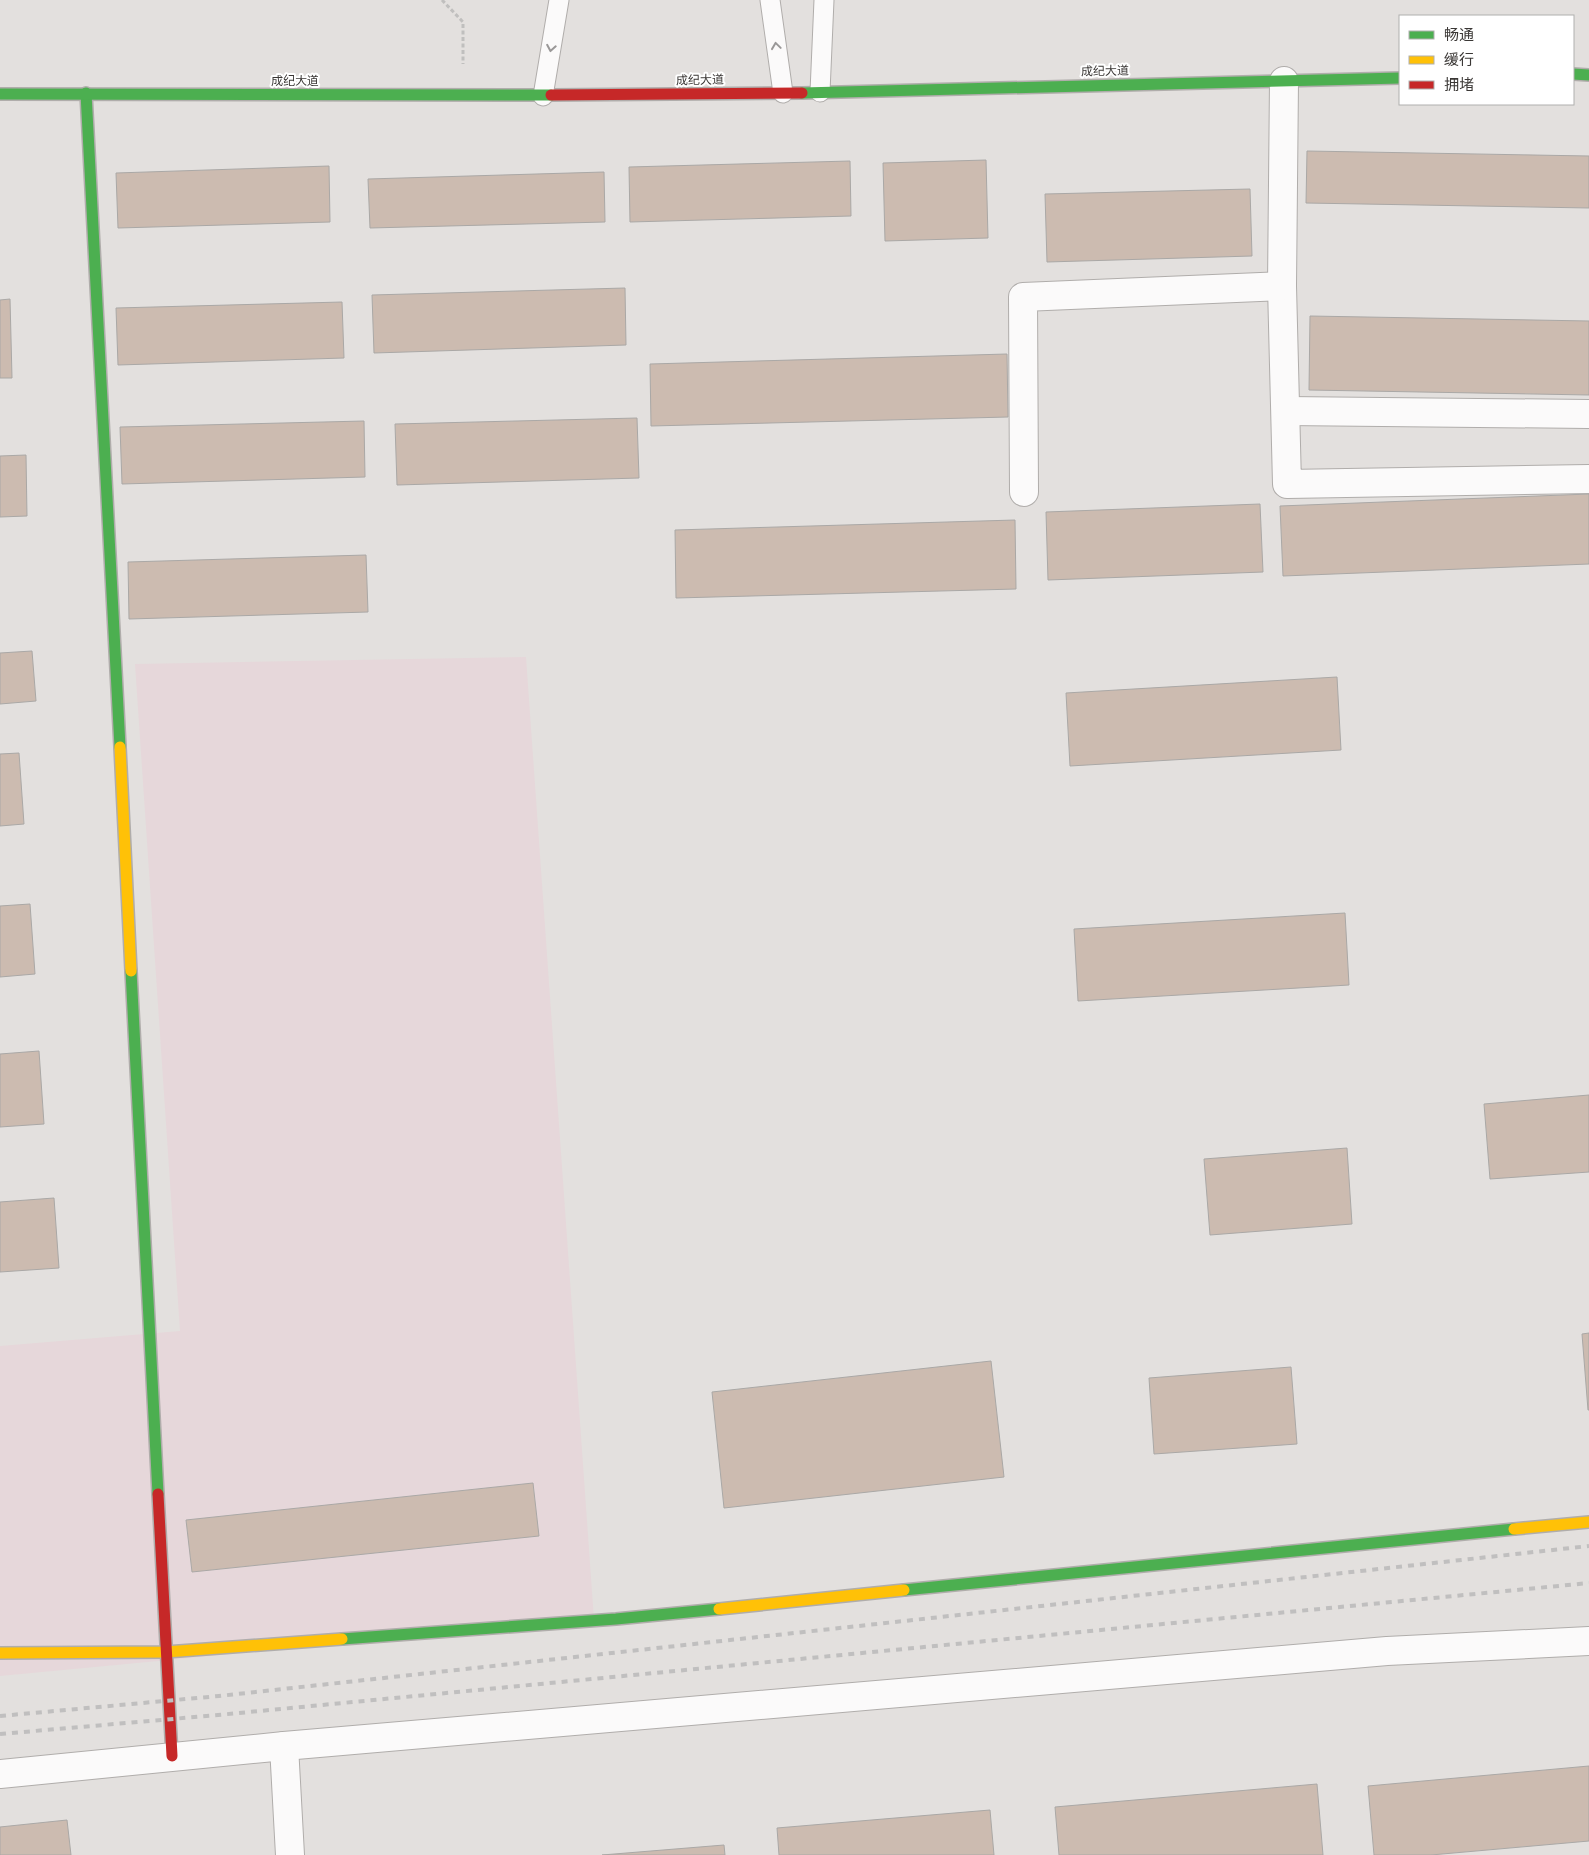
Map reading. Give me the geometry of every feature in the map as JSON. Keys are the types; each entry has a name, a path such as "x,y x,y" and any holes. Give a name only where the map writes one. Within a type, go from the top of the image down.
{"street":[{"path":"1574,74 1589,75"},
{"name":"成纪大道","path":"0,94 543,96 783,93 1399,78"},
{"path":"1284,80 1282,286 1287,484 1589,479"},
{"path":"86,93 172,1756"},
{"path":"1024,492 1023,297 1282,286"},
{"path":"1286,411 1589,414"},
{"path":"0,1653 166,1652 616,1619 1589,1522"},
{"path":"0,1774 284,1746 1387,1651 1589,1641"},
{"path":"284,1746 290,1855"}],"lane":[{"path":"543,96 559,0"},
{"path":"770,0 783,93"},
{"path":"820,92 824,0"}],"path":[{"path":"442,0 463,22 462,96"}],"shaded area":[{"path":"526,657 594,1620 0,1676 0,1346 180,1331 135,664"}],"building":[{"path":"1307,151 1589,156 1589,208 1306,203"},
{"path":"986,160 988,238 885,241 883,163"},
{"path":"850,161 851,216 630,222 629,167"},
{"path":"329,166 330,222 118,228 116,173"},
{"path":"604,172 605,222 370,228 368,179"},
{"path":"1250,189 1252,256 1047,262 1045,194"},
{"path":"625,288 626,345 374,353 372,295"},
{"path":"10,299 12,378 0,378 0,300"},
{"path":"342,302 344,358 118,365 116,308"},
{"path":"1310,316 1589,321 1589,395 1309,390"},
{"path":"1007,354 1008,417 651,426 650,364"},
{"path":"637,418 639,478 397,485 395,424"},
{"path":"364,421 365,477 122,484 120,427"},
{"path":"26,455 27,516 0,517 0,456"},
{"path":"1589,494 1589,564 1283,576 1280,506"},
{"path":"1260,504 1263,572 1048,580 1046,512"},
{"path":"1015,520 1016,589 676,598 675,530"},
{"path":"366,555 368,612 129,619 128,562"},
{"path":"32,651 36,701 0,704 0,653"},
{"path":"1337,677 1341,750 1070,766 1066,693"},
{"path":"19,753 24,824 0,826 0,754"},
{"path":"30,904 35,974 0,977 0,906"},
{"path":"1345,913 1349,985 1078,1001 1074,929"},
{"path":"39,1051 44,1124 0,1127 0,1054"},
{"path":"1589,1095 1589,1172 1490,1179 1484,1104"},
{"path":"1347,1148 1352,1224 1210,1235 1204,1159"},
{"path":"54,1198 59,1268 0,1272 0,1202"},
{"path":"1589,1333 1589,1410 1588,1410 1582,1334"},
{"path":"991,1361 1004,1477 724,1508 712,1392"},
{"path":"1291,1367 1297,1444 1154,1454 1149,1378"},
{"path":"533,1483 539,1536 192,1572 186,1520"},
{"path":"1589,1766 1589,1841 1431,1855 1374,1855 1368,1786"},
{"path":"1317,1784 1323,1855 1059,1855 1055,1807"},
{"path":"990,1810 994,1855 779,1855 777,1828"},
{"path":"67,1820 71,1855 0,1855 0,1827"},
{"path":"724,1845 725,1855 602,1855"}],"railway":[{"path":"0,1716 219,1696 1589,1546"},
{"path":"0,1734 218,1715 1589,1583"}],"traffic: fast":[{"path":"1574,74 1589,75"},
{"path":"802,93 1399,78"},
{"path":"86,93 120,747"},
{"path":"0,94 551,95"},
{"path":"131,971 158,1494"},
{"path":"904,1590 1514,1529"},
{"path":"342,1639 616,1619 719,1609"}],"traffic: slow":[{"path":"120,747 131,971"},
{"path":"1514,1529 1589,1522"},
{"path":"719,1609 904,1590"},
{"path":"0,1653 166,1652 342,1639"}],"traffic: jam":[{"path":"551,95 802,93"},
{"path":"158,1494 172,1756"}]}
